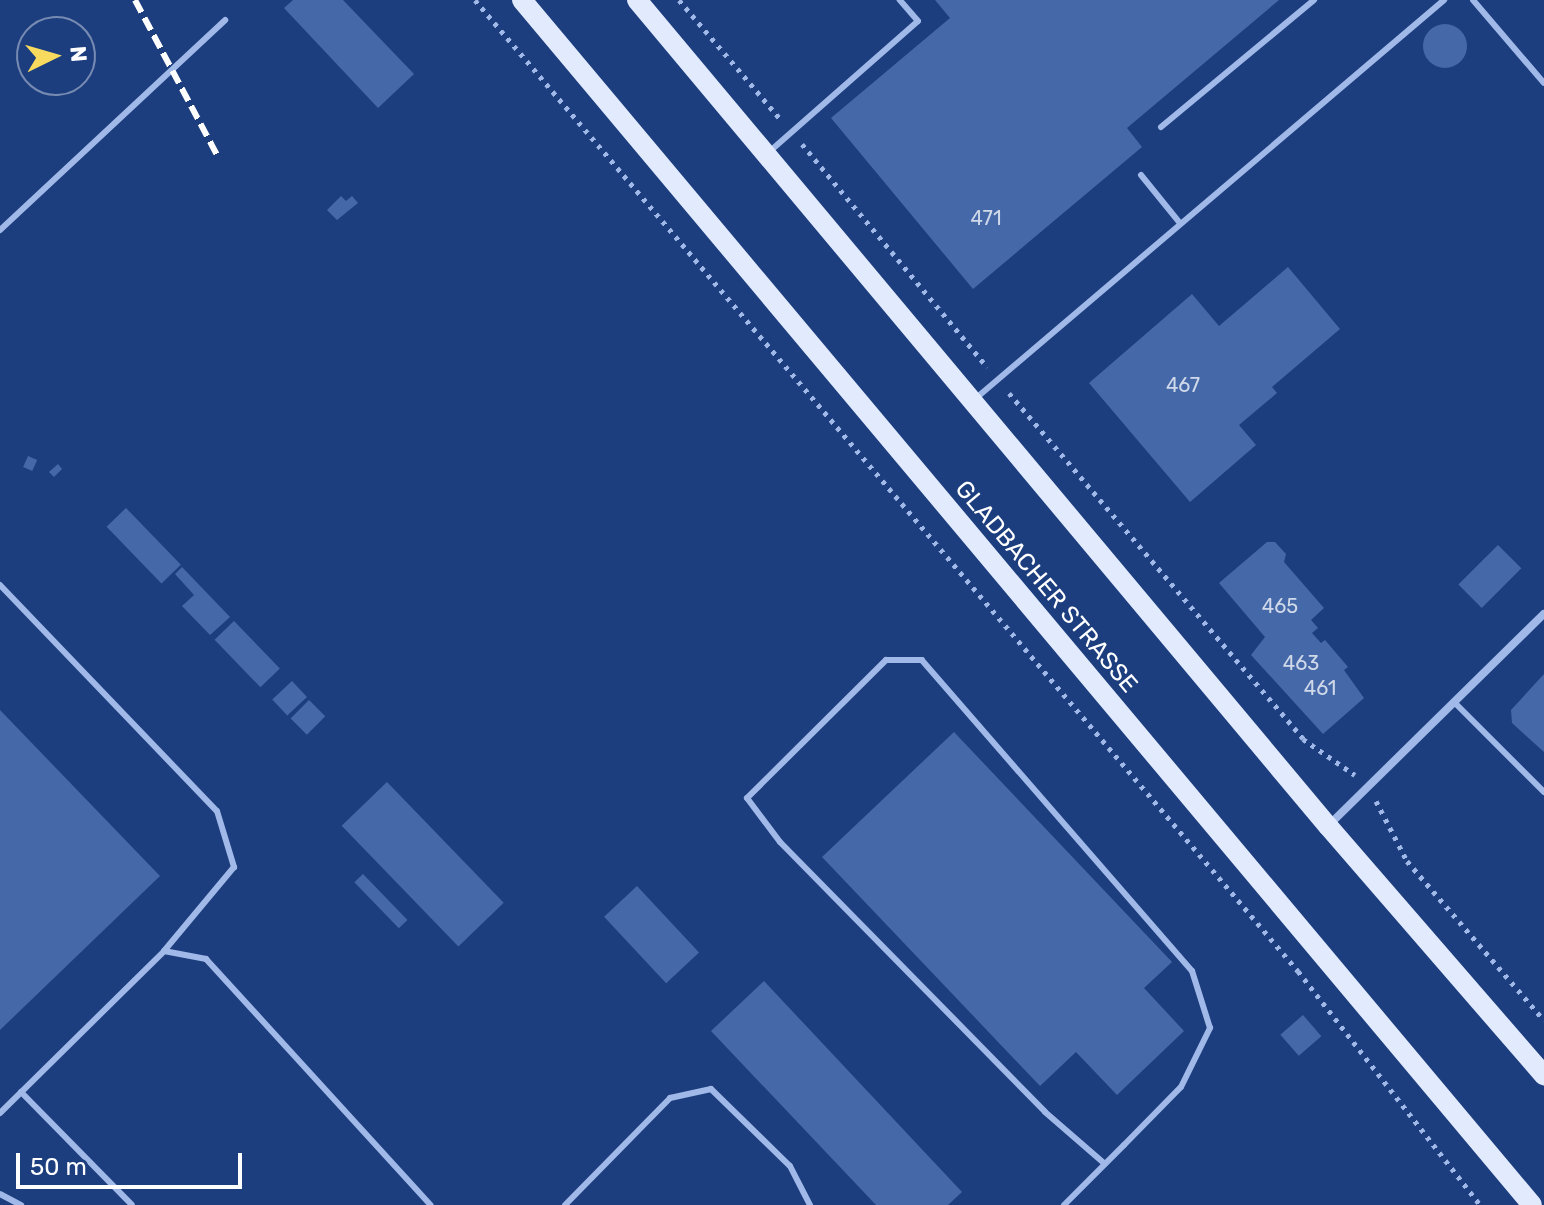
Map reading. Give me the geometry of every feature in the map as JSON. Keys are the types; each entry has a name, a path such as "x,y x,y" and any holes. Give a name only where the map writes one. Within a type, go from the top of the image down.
{"main road":[{"name":"GLADBACHER STRASSE","path":"522,0 1532,1205"},
{"path":"637,0 1328,826 1544,1075"}],"street":[{"path":"1328,826 1544,614"}],"lane":[{"path":"766,154 918,21 900,0"},
{"path":"1161,127 1314,0"},
{"path":"973,401 1179,222 1444,0"},
{"path":"1473,0 1544,83"},
{"path":"0,230 225,20"},
{"path":"1141,175 1179,222"},
{"path":"0,585 217,811 234,867 164,951 0,1113"},
{"path":"1064,1205 1105,1164 1181,1087 1210,1028 1192,971 922,660 886,660 747,798 780,842 1045,1112 1105,1164"},
{"path":"1455,703 1544,792"},
{"path":"164,951 206,959 431,1205"},
{"path":"565,1205 670,1098 711,1089 790,1166 810,1205"},
{"path":"21,1092 132,1205"},
{"path":"0,1194 21,1205"}],"path":[{"path":"475,0 1269,936 1480,1205"},
{"path":"679,0 1303,739 1344,763 1367,788 1393,827 1407,861 1544,1020"}],"building":[{"path":"293,0 343,0 414,74 378,108 284,8"},
{"path":"935,0 1279,0 1127,128 1142,147 973,289 831,118 950,18"},
{"path":"1445,24 1461,30 1467,46 1461,62 1445,68 1429,62 1423,46 1429,30"},
{"path":"341,196 346,201 352,196 358,203 337,220 327,210"},
{"path":"1288,267 1340,329 1272,387 1277,393 1239,425 1256,445 1190,502 1089,383 1192,294 1219,326"},
{"path":"28,456 37,460 32,471 23,467"},
{"path":"58,464 62,469 54,477 49,472"},
{"path":"126,508 181,565 161,584 107,527"},
{"path":"1267,542 1275,542 1286,554 1284,562 1324,608 1311,620 1318,628 1312,633 1321,643 1325,640 1348,667 1344,670 1364,698 1323,734 1251,655 1265,637 1219,583"},
{"path":"1498,545 1521,568 1482,608 1458,585"},
{"path":"182,567 230,617 210,635 182,606 194,595 175,574"},
{"path":"234,621 280,668 260,687 215,640"},
{"path":"1544,674 1544,752 1512,723 1511,710"},
{"path":"292,681 307,697 287,716 272,699"},
{"path":"309,700 325,716 307,735 291,718"},
{"path":"0,710 160,876 0,1030"},
{"path":"954,732 1172,962 1144,988 1184,1031 1117,1095 1076,1052 1040,1086 822,857"},
{"path":"387,782 504,903 458,947 342,826"},
{"path":"363,874 407,920 399,928 354,882"},
{"path":"637,886 699,953 666,983 604,917"},
{"path":"764,981 962,1192 948,1205 876,1205 711,1031"},
{"path":"1303,1015 1321,1036 1299,1056 1280,1035"}],"railway":[{"path":"135,0 218,157"}]}
